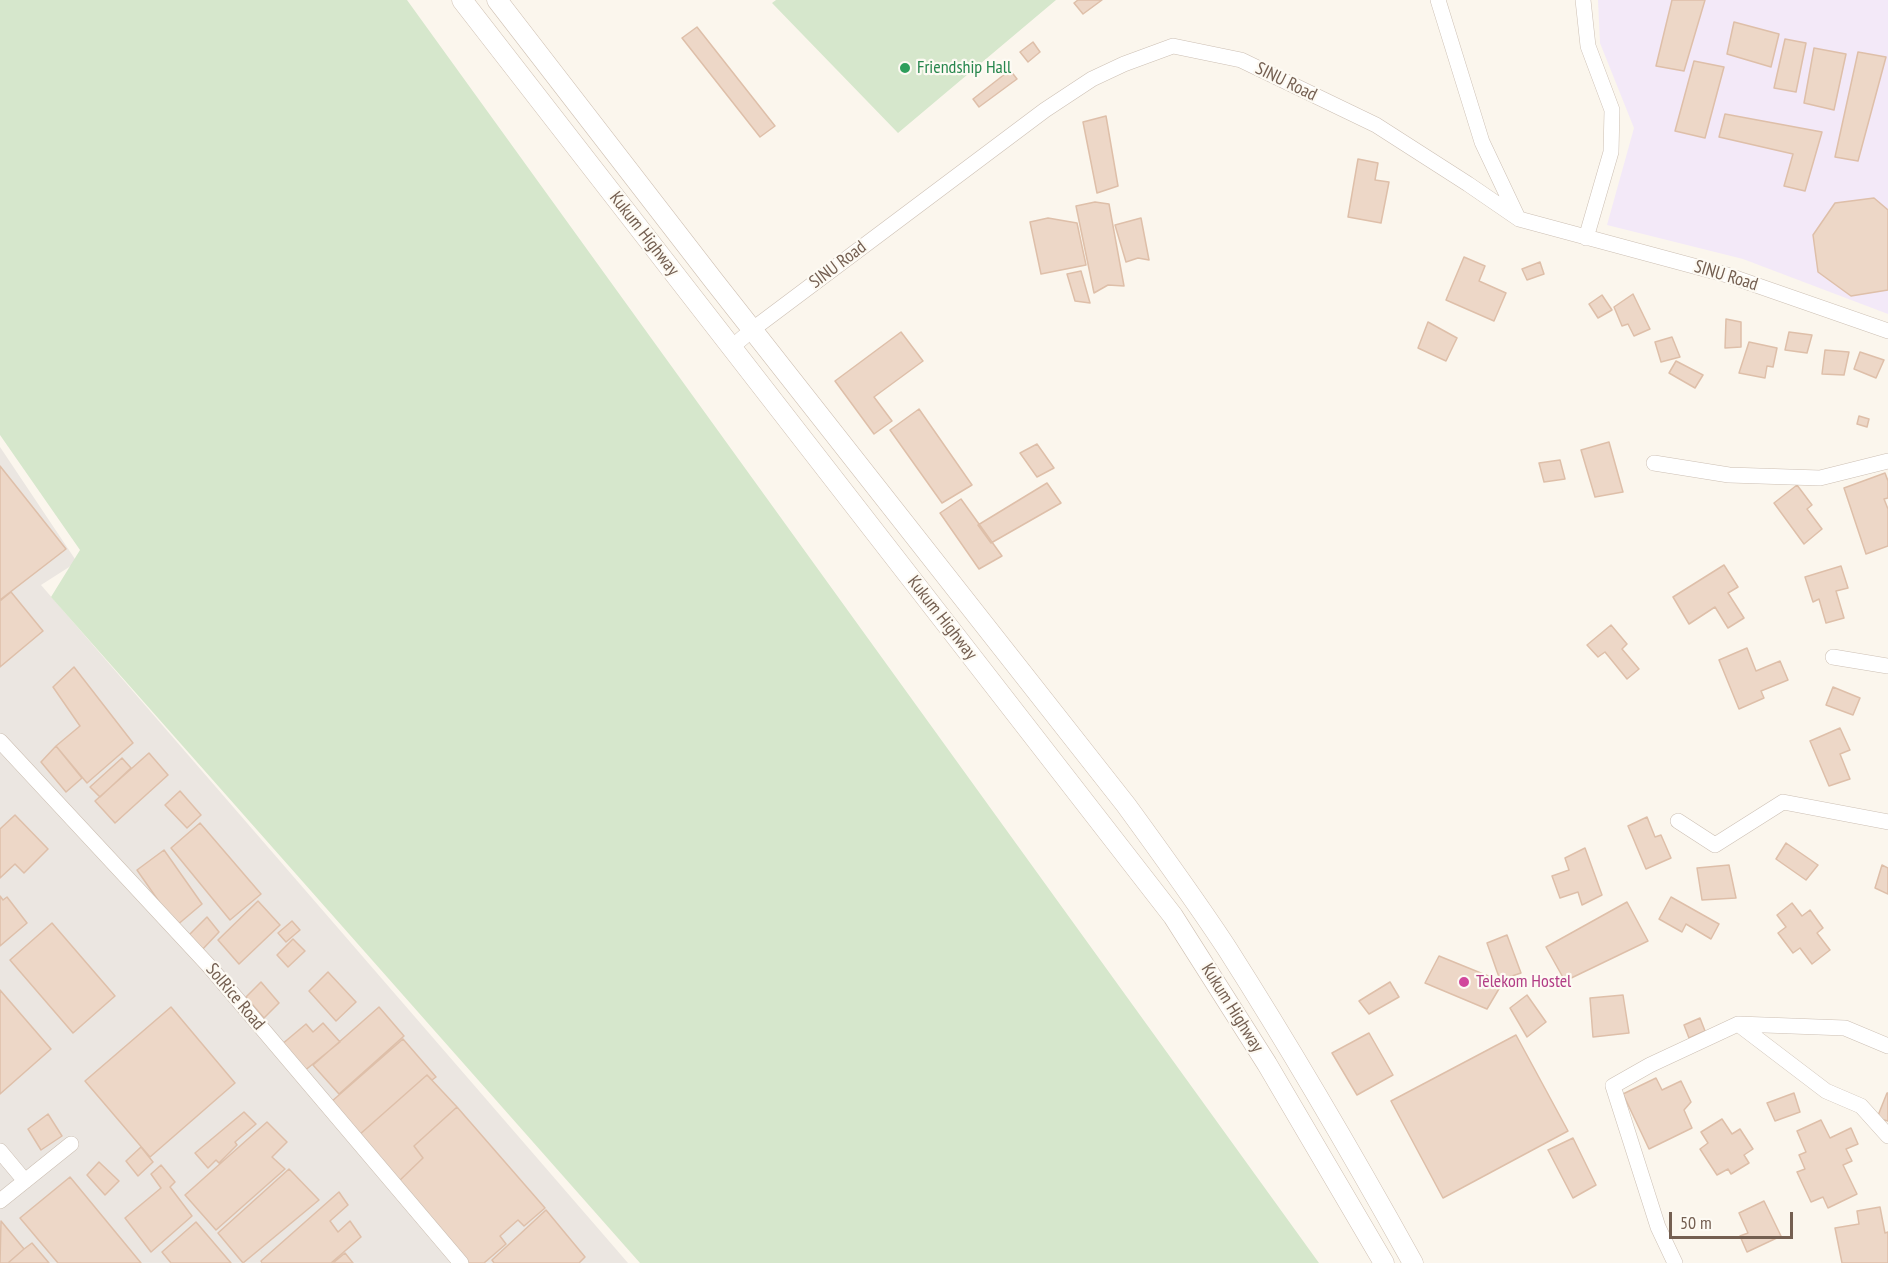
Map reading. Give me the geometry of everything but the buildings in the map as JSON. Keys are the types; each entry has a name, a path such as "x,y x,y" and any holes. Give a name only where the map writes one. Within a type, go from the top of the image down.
{"main road":[{"name":"Kukum Highway","path":"462,0 1173,916 1267,1064 1384,1263"},
{"name":"Kukum Highway","path":"497,0 1126,806 1175,872 1265,1009 1413,1263"}],"street":[{"path":"1438,0 1482,142 1519,219"},
{"path":"1583,0 1588,46 1612,110 1611,153 1586,238"},
{"name":"SINU Road","path":"732,347 1045,110 1092,79 1124,64 1173,46 1241,60 1376,125 1519,219 1727,275 1888,331"},
{"path":"1654,464 1729,476 1820,478 1888,461"},
{"path":"1833,657 1888,666"},
{"name":"SolRice Road","path":"0,741 209,966 461,1263"},
{"path":"1677,821 1715,845 1783,802 1888,822"},
{"path":"1738,1024 1826,1091 1861,1106 1888,1136"},
{"path":"1675,1263 1658,1227 1613,1086 1650,1065 1738,1024 1845,1028 1888,1046"},
{"path":"0,1201 71,1144"},
{"path":"0,1151 25,1181"}],"shaded area":[{"path":"1598,0 1888,0 1888,314 1743,259 1607,225 1634,128 1600,43"},
{"path":"0,447 77,562 41,585 628,1263 0,1263"}],"green space":[{"path":"0,0 407,0 1319,1263 640,1263 51,597 80,550 0,435"},
{"name":"Friendship Hall","path":"776,0 1056,0 898,133 772,3"}],"place":[{"name":"Friendship Hall","path":"905,68"},
{"name":"Telekom Hostel","path":"1464,982"}]}
